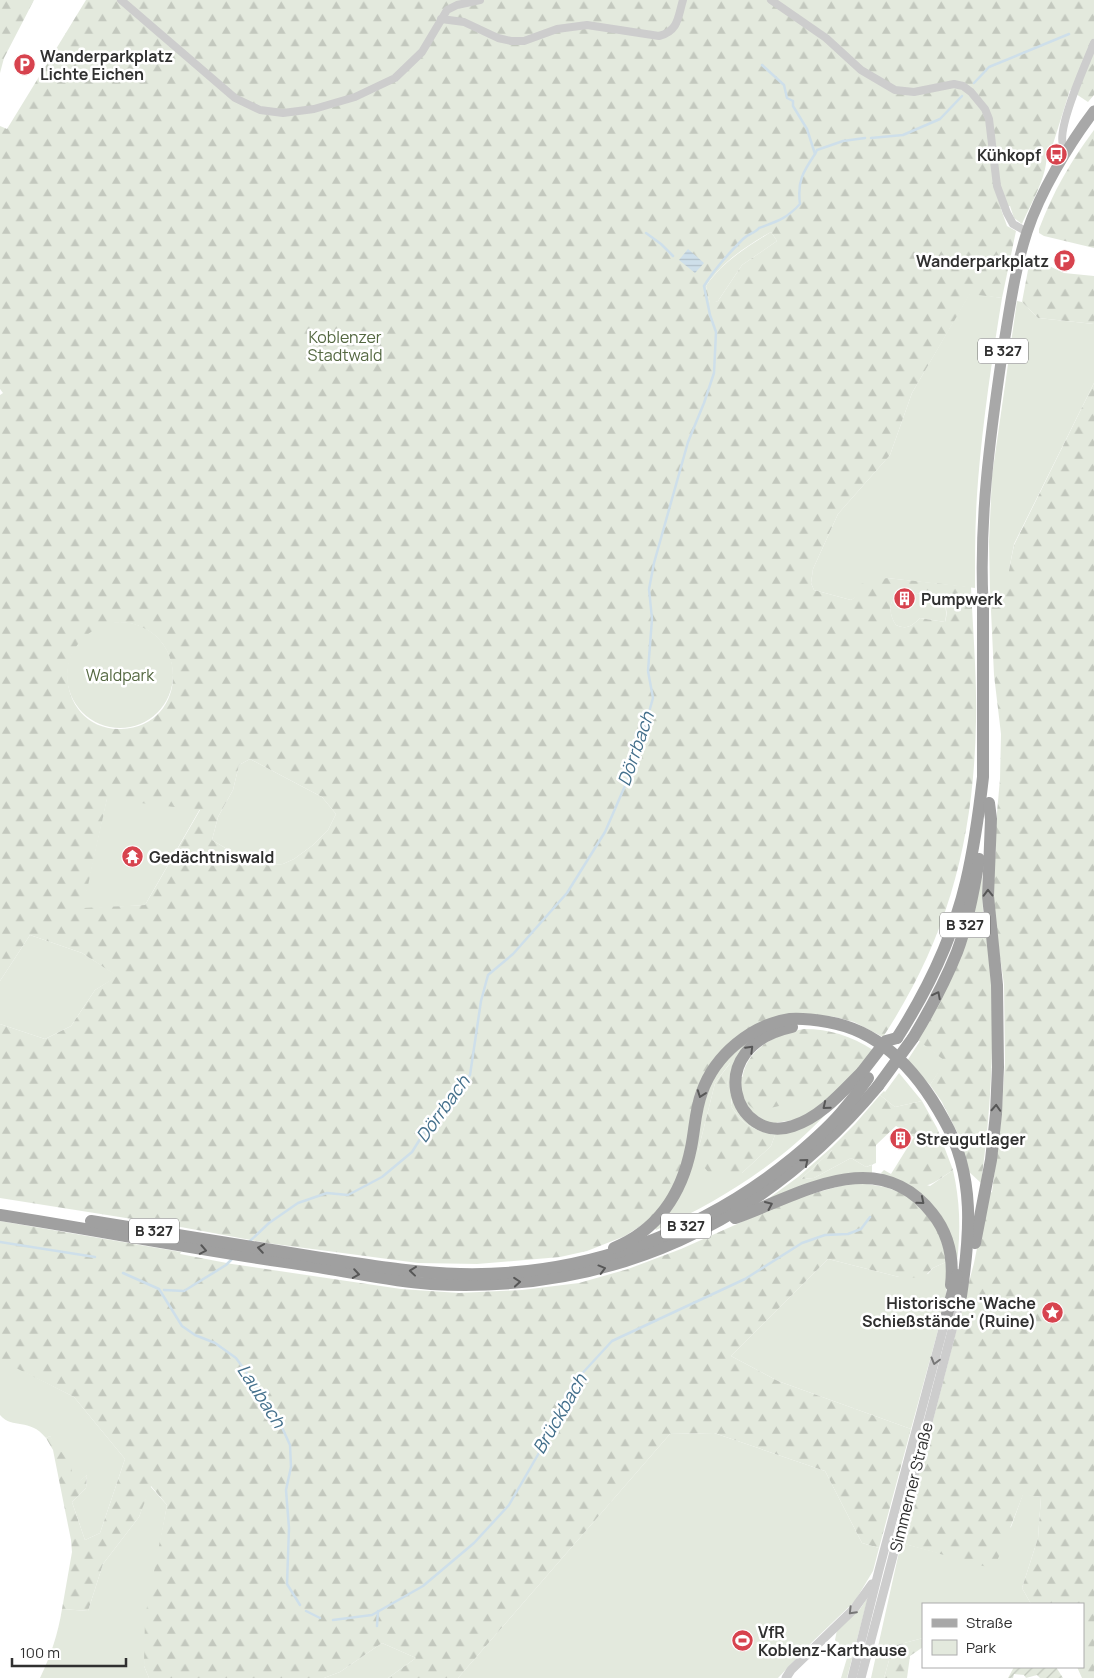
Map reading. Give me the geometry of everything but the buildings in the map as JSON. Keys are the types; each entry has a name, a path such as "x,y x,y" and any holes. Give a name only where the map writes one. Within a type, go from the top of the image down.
{"highway":[{"name":"B 327","path":"0,1215 167,1242 232,1255 462,1274 522,1271 616,1254 652,1241 710,1214 752,1190 780,1169 845,1109 936,997 958,950 975,885 989,803 992,708 983,603"},
{"name":"B 327","path":"904,1035 946,944 966,882 980,805 983,777 983,603"},
{"path":"961,1296 986,1191 996,1114 998,1022 988,896 991,819 989,803"},
{"path":"582,1261 618,1246 643,1231 661,1215 674,1198 689,1159 698,1102 702,1090 716,1064 730,1048 757,1030 772,1023 791,1019 811,1019 856,1028 892,1051 922,1084 947,1124 962,1166 968,1201 968,1251 961,1296"},
{"path":"869,1079 837,1097 804,1122 784,1128 764,1126 754,1120 742,1106 736,1092 735,1080 737,1068 746,1052 762,1038 776,1031 812,1026 834,1029 854,1035 872,1044 902,1073 926,1104 940,1128 950,1151 957,1176 963,1228 958,1274 947,1314"},
{"name":"B 327","path":"0,1206 308,1261 400,1281 432,1284 525,1282 586,1273 618,1264 678,1242 706,1228 760,1196 810,1157 855,1114 869,1079"},
{"path":"706,1228 829,1182 848,1178 868,1178 885,1181 906,1190 927,1206 938,1220 946,1236 952,1256 947,1314"}],"main road":[{"name":"B 327","path":"983,603 984,503 991,432 1010,307 1027,232 1044,192 1069,148 1094,110"}],"street":[{"path":"121,0 230,94 253,108 275,113 298,112 325,106 355,97 395,78 422,52 441,19 451,7 480,0"},
{"path":"441,19 470,24 498,38 511,41 524,40 567,27 587,25 659,36 665,35 674,28 678,21 683,0"},
{"path":"771,0 826,38 862,70 895,90 914,92 954,84 963,86 971,92 989,119 996,180 1007,213 1013,224 1027,232"},
{"path":"1069,148 1063,145 1064,125 1094,43"},
{"name":"Simmerner Straße","path":"862,1678 961,1296"},
{"name":"Simmerner Straße","path":"852,1678 947,1314"},
{"path":"786,1678 854,1609 868,1591 879,1570"}],"green space":[{"path":"0,0 34,0 4,58 0,73"},
{"name":"Koblenzer Stadtwald","path":"86,0 1094,0 1094,95 1088,102 1070,90 1053,144 1046,150 1043,178 1022,224 1014,218 1010,206 1001,209 1007,226 1016,231 1002,298 970,294 912,393 890,455 838,514 813,569 811,583 814,590 851,600 859,594 861,584 887,578 971,587 976,688 974,764 970,806 963,847 940,925 925,962 906,1000 883,1037 854,1022 835,1017 803,1014 717,1058 680,1174 654,1217 625,1236 587,1251 560,1257 477,1264 418,1263 267,1243 170,1225 0,1198 0,1024 45,1039 71,1026 95,990 117,976 82,953 30,935 0,981 0,395 3,393 0,389 0,126 7,129","holes":["771,232 777,241 742,265 718,301 710,303 706,286 712,278 735,255","898,593 916,593 940,599 945,604 945,622 920,618 909,626 896,625 892,617 891,608 892,600","120,622 143,628 160,640 170,657 173,676 170,695 160,712 144,724 121,729 99,725 83,714 72,698 68,680 70,660 79,643 96,629","250,759 322,797 336,814 328,830 313,845 294,859 283,864 272,865 246,853 227,849 212,840 218,817 233,790 239,765","107,799 200,810 145,905 83,908"]},
{"path":"1094,130 1094,248 1044,236 1039,233 1039,229 1050,202 1063,178"},
{"path":"771,232 777,241 742,265 718,301 710,304 706,286 712,277 753,243"},
{"path":"1033,262 1043,263 1064,273 1094,276 1094,324 1038,318 1022,302 1028,270"},
{"path":"970,293 1002,298 980,458 977,494 975,588 887,578 851,600 814,590 811,583 813,569 838,514 890,455 912,393"},
{"path":"1017,301 1022,302 1038,318 1094,324 1094,383 1014,544 1009,570 1009,589 990,589 989,542 992,476"},
{"path":"1094,383 1094,1678 1082,1678 1077,1668 1084,1668 1084,1603 1030,1603 1022,1588 1038,1538 1041,1497 1023,1495 994,1569 901,1543 974,1263 988,1194 992,1192 1001,1120 1005,1063 1004,984 994,916 993,888 1001,734 994,675 990,589 1009,589 1009,570 1014,545"},
{"path":"898,593 925,594 939,599 944,604 946,612 945,622 920,618 909,626 896,625 892,617 891,604"},
{"name":"Waldpark","path":"120,622 140,626 158,637 169,655 173,675 169,695 158,713 140,724 120,728 100,724 82,713 71,695 67,675 71,655 82,637 100,626"},
{"path":"250,759 322,797 336,814 328,830 313,845 294,859 283,864 272,865 246,853 227,849 212,840 218,817 233,790 239,765"},
{"name":"Gedächtniswald","path":"107,798 200,809 145,905 82,909"},
{"path":"982,871 983,914 988,942 984,939 979,928 967,933"},
{"path":"979,928 984,939 988,942 992,1003 992,1063 981,1183 968,1171 959,1136 942,1102 930,1085 945,1061 918,1040 967,933"},
{"path":"30,935 82,953 118,976 95,990 71,1026 45,1039 0,1024 0,981"},
{"path":"804,1029 823,1030 840,1034 873,1050 861,1066 834,1094 756,1111 747,1103 743,1093 743,1073 747,1063 762,1046 771,1040 793,1031"},
{"path":"761,1030 732,1091 727,1086 730,1063 715,1083 698,1151 742,1173 771,1146 775,1135 755,1129 744,1122 731,1106 733,1094 763,1128 825,1115 787,1150 746,1181 702,1207 656,1230 653,1225 697,1123 716,1069"},
{"path":"920,1041 946,1061 930,1085 907,1061"},
{"path":"731,1062 727,1086 732,1092 731,1106 749,1126 775,1135 771,1146 742,1173 709,1173 703,1166 698,1151 715,1083"},
{"path":"899,1073 922,1101 895,1107 880,1095 885,1092"},
{"path":"856,1074 805,1118 769,1124 745,1107 739,1077"},
{"path":"880,1095 895,1107 922,1101 937,1128 953,1170 935,1182 923,1186 910,1184 891,1174 914,1137 896,1126 876,1145 876,1163 866,1167 851,1158 814,1178 801,1179 832,1150 832,1147"},
{"path":"832,1147 832,1150 801,1179 814,1178 851,1158 866,1167 872,1165 872,1175 761,1204 798,1177"},
{"path":"884,1170 930,1186 953,1170 959,1216 957,1262 881,1173"},
{"path":"855,1182 885,1187 899,1192 912,1201 935,1224 948,1261 933,1268 923,1278 899,1277 828,1259 731,1356 778,1381 911,1429 879,1548 862,1543 825,1471 714,1433 670,1434 458,1678 388,1678 416,1658 382,1643 340,1672 324,1678 149,1678 144,1666 145,1617 167,1505 151,1486 139,1517 103,1564 88,1611 62,1609 72,1552 71,1540 53,1450 46,1438 50,1436 71,1465 74,1485 87,1475 86,1488 72,1502 85,1540 100,1533 125,1459 74,1397 6,1363 0,1362 0,1221 181,1252 180,1254 232,1264 401,1289 459,1293 522,1290 579,1283 628,1269 681,1249 793,1199"},
{"path":"828,1259 899,1277 928,1274 933,1268 948,1261 946,1301 911,1429 778,1381 731,1356"},
{"path":"0,1362 6,1362 74,1397 125,1459 100,1533 85,1540 72,1502 86,1488 87,1475 74,1486 50,1436 46,1438 40,1432 27,1425 10,1422 0,1415"},
{"path":"714,1433 825,1471 862,1543 879,1548 873,1571 855,1601 778,1678 458,1678 670,1434"},
{"path":"150,1486 167,1505 159,1549 144,1666 149,1678 40,1678 54,1644 62,1609 88,1611 103,1564 139,1517"},
{"path":"1023,1494 1041,1497 1038,1538 1022,1588 1030,1603 922,1603 922,1638 893,1646 884,1678 871,1678 901,1543 958,1558 1011,1527"},
{"path":"868,1597 847,1678 841,1678 847,1658 835,1640 837,1630 860,1609"},
{"path":"922,1638 922,1648 910,1656 907,1678 884,1678 893,1646"},
{"path":"382,1643 416,1658 388,1678 324,1678 340,1672"},
{"path":"1013,1668 1057,1668 1063,1678 1040,1678 1037,1675 1026,1678 1024,1675 1014,1674 1013,1678 1008,1678"}],"water":[{"path":"688,249 704,263 695,273 679,260"}],"waterway":[{"path":"974,83 989,67 1069,34"},
{"name":"Dörrbach","path":"249,1242 269,1223 298,1203 327,1193 348,1195 382,1177 412,1152 440,1107 452,1097 470,1075 481,1001 488,975 513,954 567,893 605,832 634,765 653,698 648,671 652,619 649,589 654,563 688,442 714,373 716,332 710,315 704,286 722,261 745,237 759,228 786,216 800,204 800,183 807,166 815,154 807,129 793,106 793,101 787,98 784,85 762,65"},
{"path":"871,138 903,135 940,119 962,96"},
{"path":"815,154 817,150 843,141 865,138"},
{"path":"646,233 673,256"},
{"name":"Brückbach","path":"333,1620 372,1615 423,1586 474,1543 509,1505 547,1439 577,1379 612,1341 745,1279 802,1243 825,1235 848,1234 861,1229 870,1217"},
{"name":"Laubach","path":"0,1242 95,1257"},
{"name":"Dörrbach","path":"164,1290 184,1291 226,1265 233,1258"},
{"name":"Laubach","path":"123,1273 159,1289 182,1326 195,1335 215,1343 236,1358 275,1412 290,1445 291,1467 286,1490 289,1528 287,1584 300,1605"},
{"name":"Laubach","path":"306,1611 320,1618"},
{"path":"377,1626 378,1611"}],"place":[{"name":"Wanderparkplatz Lichte Eichen","path":"24,65"},
{"name":"Kühkopf","path":"1057,155"},
{"name":"Wanderparkplatz","path":"1065,261"},
{"name":"Pumpwerk","path":"905,599"},
{"name":"Gedächtniswald","path":"133,857"},
{"name":"Streugutlager","path":"900,1139"},
{"name":"Historische 'Wache Schießstände' (Ruine)","path":"1052,1312"},
{"name":"VfR Koblenz-Karthause","path":"742,1641"}]}
